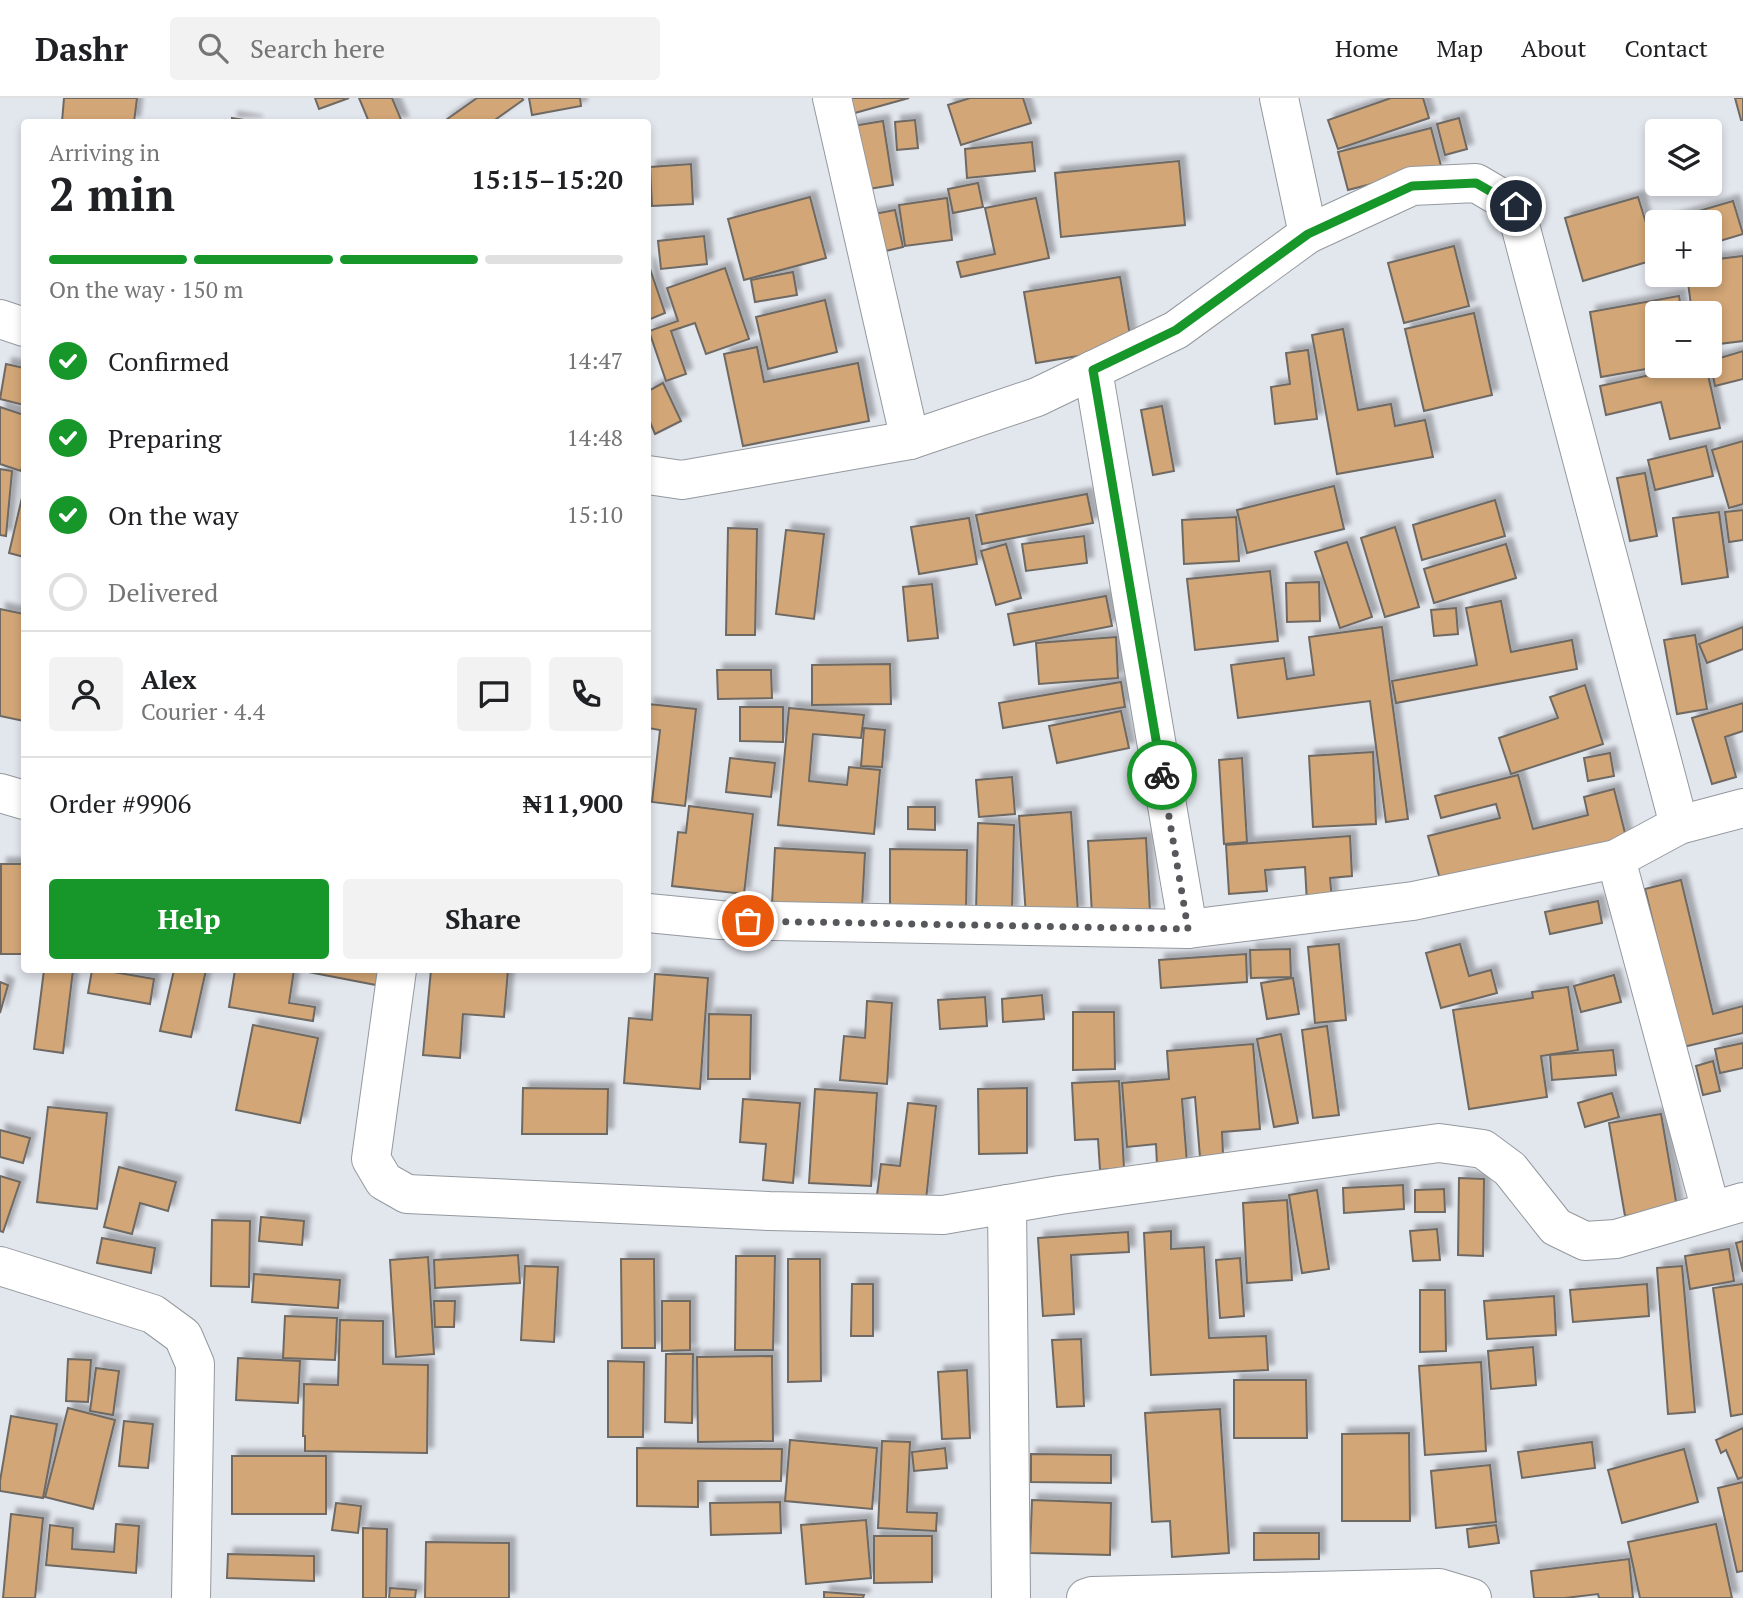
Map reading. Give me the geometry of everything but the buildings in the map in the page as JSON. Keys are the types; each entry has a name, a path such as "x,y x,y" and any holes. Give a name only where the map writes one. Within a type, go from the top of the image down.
{"street":[{"path":"832,98 910,440"},
{"path":"1279,98 1308,234"},
{"path":"651,475 682,480 910,440 1037,397 1176,330 1308,234 1412,186 1476,183 1516,206 1679,825"},
{"path":"0,319 21,326"},
{"path":"1093,370 1188,929"},
{"path":"0,793 21,799"},
{"path":"651,913 720,920 1188,929 1413,901 1616,859 1679,825 1743,808"},
{"path":"397,973 371,1160 384,1181 407,1194 769,1211 943,1215 1439,1143 1483,1149 1510,1169 1556,1227 1585,1241 1616,1239 1727,1207 1616,859"},
{"path":"1007,1204 1011,1598"},
{"path":"0,1266 153,1314 183,1336 195,1364 191,1598"},
{"path":"1086,1598 1438,1588 1472,1598"}],"way so far":[{"path":"748,921 1188,929 1162,775"}],"route":[{"path":"1162,775 1093,370 1176,330 1308,234 1412,186 1476,183 1516,206"}]}
